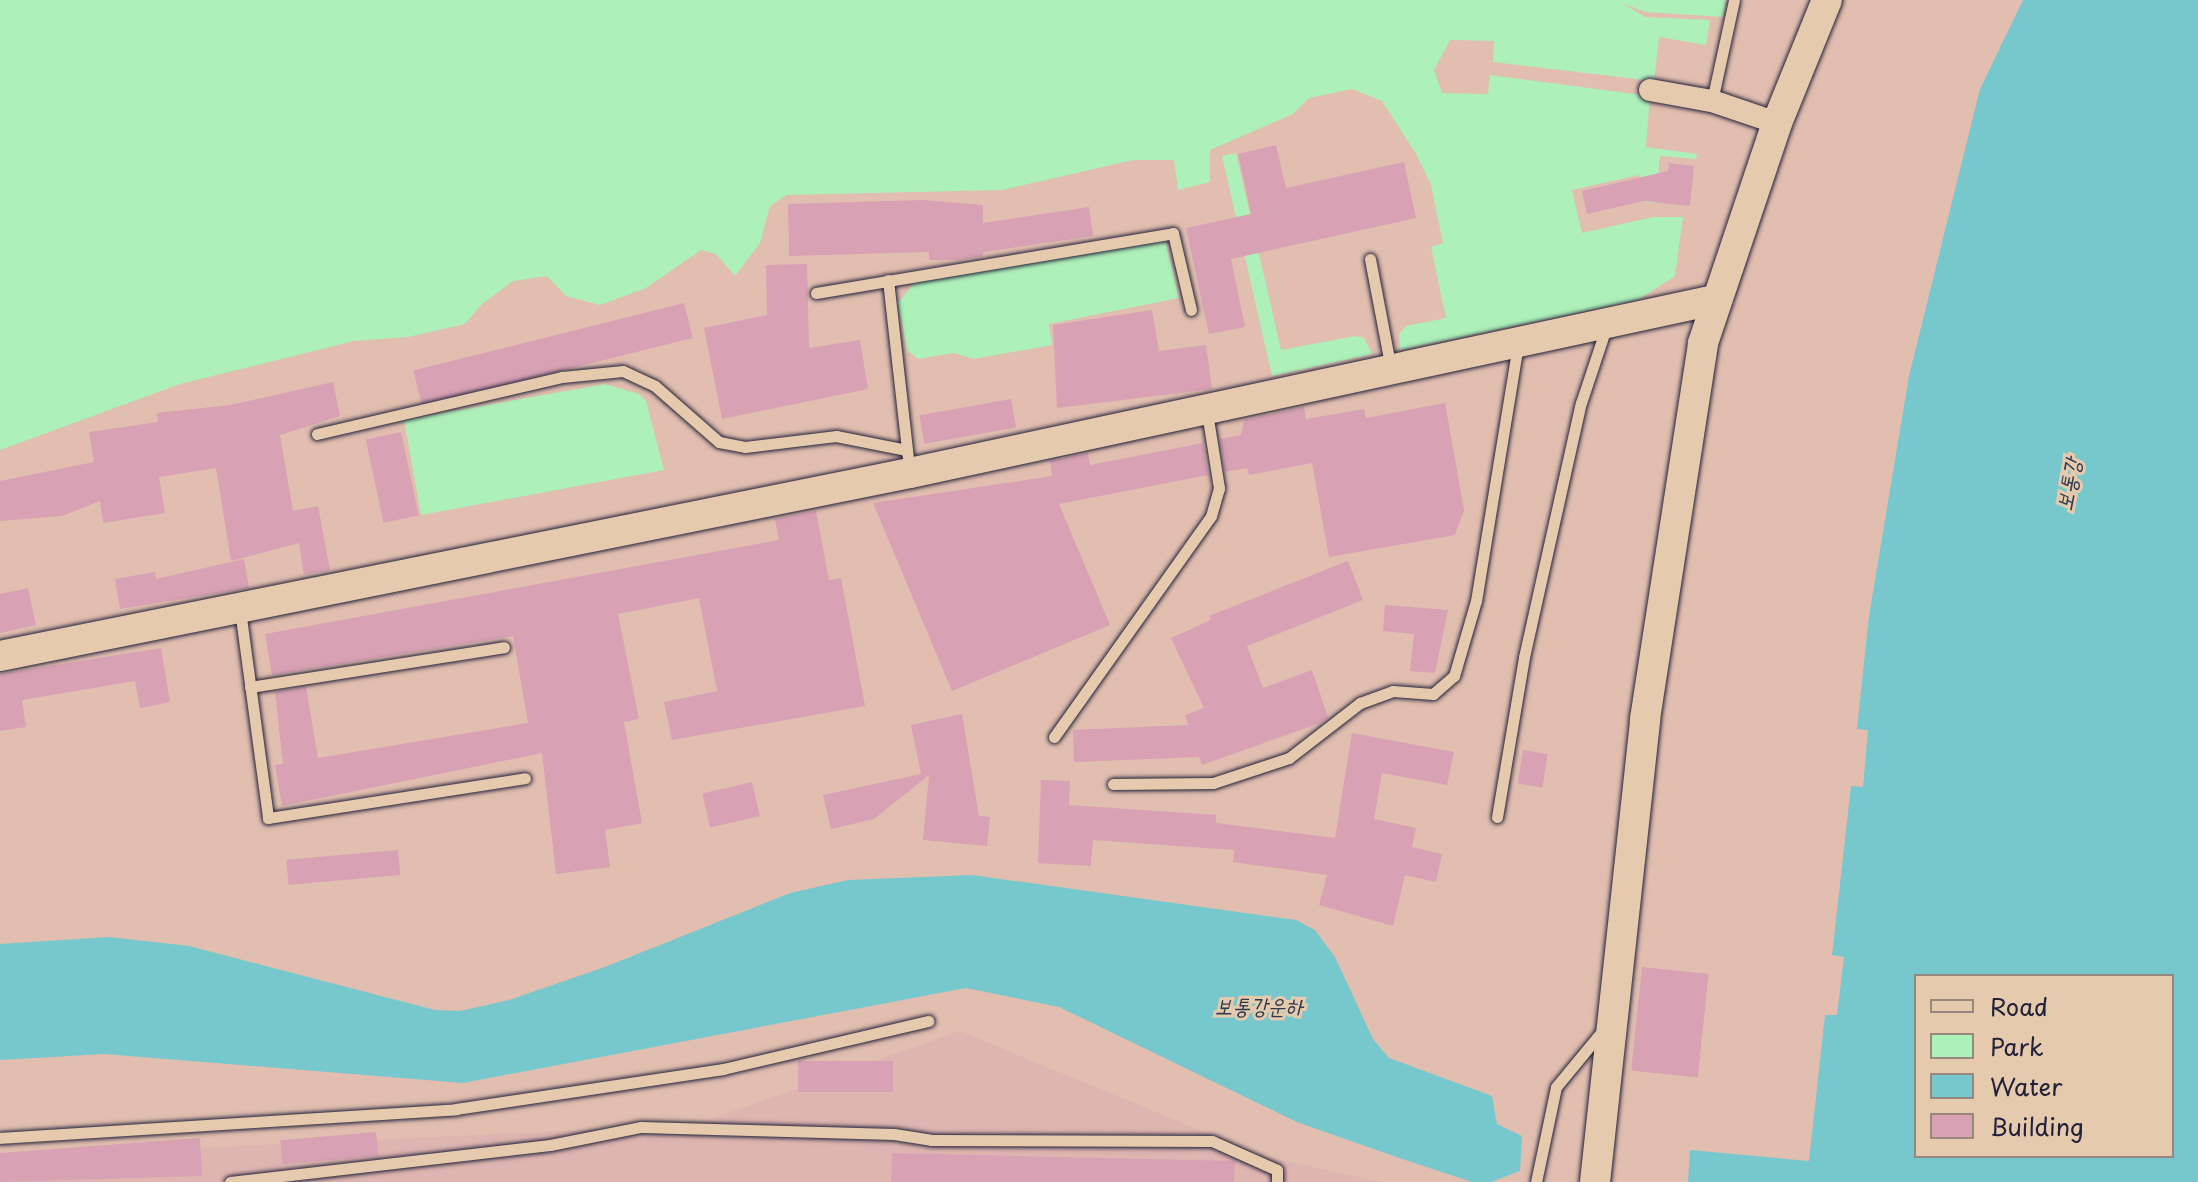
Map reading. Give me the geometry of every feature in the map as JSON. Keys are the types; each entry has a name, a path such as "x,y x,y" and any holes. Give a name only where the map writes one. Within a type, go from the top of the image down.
{"street":[{"path":"1595,1182 1645,719 1703,343 1714,300 1777,123 1827,0"},
{"path":"1650,90 1712,101 1777,123"},
{"path":"0,656 240,609 908,461 1206,407 1714,300"}],"lane":[{"path":"1712,101 1734,0"},
{"path":"816,293 1173,233 1191,310"},
{"path":"1370,259 1391,370"},
{"path":"317,434 562,377 623,371 655,386 719,442 745,447 836,436 908,461 888,280"},
{"path":"1497,817 1524,657 1578,418 1608,324"},
{"path":"1113,784 1213,783 1289,758 1360,703 1393,691 1433,694 1454,676 1476,601 1518,343"},
{"path":"1054,737 1211,516 1219,488 1206,407"},
{"path":"240,609 268,818 525,778"},
{"path":"250,687 504,647"},
{"path":"1536,1182 1556,1087 1614,1018"},
{"path":"0,1138 456,1109 723,1069 928,1021"},
{"path":"230,1182 550,1145 641,1127 894,1134 931,1140 1212,1141 1277,1170 1277,1182"}],"shaded area":[{"path":"960,1031 1265,1157 1381,1182 0,1182 0,1157 694,1125"}],"green space":[{"path":"0,0 1726,0 1723,17 1645,12 1622,3 1645,17 1710,20 1706,45 1659,37 1654,81 1493,62 1494,41 1450,40 1434,70 1442,93 1488,94 1490,75 1650,96 1646,147 1697,154 1696,159 1660,156 1656,203 1645,202 1639,175 1572,190 1582,233 1653,217 1683,217 1675,276 1638,300 1400,350 1399,334 1406,326 1446,318 1431,247 1443,243 1431,185 1416,154 1382,101 1352,89 1309,98 1293,114 1210,150 1210,182 1178,190 1174,160 1133,160 1002,190 787,195 770,206 760,243 735,276 716,254 701,250 646,288 600,305 566,296 547,276 513,281 482,304 465,324 408,337 354,341 180,384 0,450"},
{"path":"1236,153 1281,350 1355,336 1364,338 1372,354 1272,376 1222,156"},
{"path":"1165,239 1179,298 1049,324 1052,345 973,359 954,353 918,359 907,350 898,303 919,277"},
{"path":"605,384 639,394 646,401 664,470 421,515 404,420"}],"water":[{"name":"보통강","path":"2023,0 2198,0 2198,1182 1688,1182 1690,1150 1809,1161 1825,1015 1837,1015 1844,957 1832,955 1851,786 1863,787 1868,730 1857,729 1869,616 1909,376 1980,89"},
{"name":"보통강운하","path":"972,875 1296,920 1315,930 1335,957 1373,1039 1389,1058 1492,1096 1497,1124 1522,1136 1520,1171 1491,1182 1472,1182 1399,1158 1297,1122 1059,1007 966,988 463,1083 104,1054 0,1060 0,944 109,937 189,946 435,1010 460,1011 509,1000 605,967 790,893 848,880"}],"building":[{"path":"1276,145 1286,188 1404,162 1416,218 1231,259 1245,327 1209,334 1186,228 1251,214 1238,154"},
{"path":"1669,163 1694,166 1690,206 1643,201 1587,214 1582,191 1668,171"},
{"path":"923,200 983,205 983,223 1089,207 1093,236 983,252 983,256 959,260 929,260 929,252 789,256 788,204"},
{"path":"807,264 809,348 860,340 868,389 722,419 704,328 767,315 766,265"},
{"path":"684,303 693,338 422,405 413,370"},
{"path":"1152,310 1159,351 1206,345 1212,389 1057,408 1053,325"},
{"path":"333,382 340,416 280,435 293,511 318,506 330,570 304,575 299,543 231,561 216,468 159,477 165,513 103,523 100,501 62,516 0,521 0,481 94,462 89,432 158,422 157,413 230,405"},
{"path":"1011,399 1016,428 924,444 919,415"},
{"path":"1445,403 1464,510 1455,535 1329,557 1312,463 1249,475 1247,468 1225,472 1220,439 1241,435 1244,420 1304,407 1306,419 1364,409 1366,418"},
{"path":"401,432 419,515 383,523 366,439"},
{"path":"1203,443 1208,475 1059,504 1110,625 952,691 873,503 1052,476 1050,461 1088,453 1090,465"},
{"path":"816,511 829,580 841,578 865,706 672,740 664,702 717,691 699,598 618,614 639,719 624,722 642,823 605,830 610,867 556,874 542,753 282,806 275,765 283,764 275,692 306,687 318,758 528,723 513,636 272,675 265,634 779,540 775,519"},
{"path":"244,559 249,588 120,609 115,579 155,572 156,579"},
{"path":"1348,561 1363,600 1247,646 1263,688 1312,670 1328,717 1320,723 1202,765 1199,757 1074,762 1073,730 1188,725 1185,715 1204,708 1171,638 1211,620 1209,616"},
{"path":"28,588 36,625 0,633 0,594"},
{"path":"1385,605 1448,610 1435,673 1410,671 1414,634 1383,631"},
{"path":"161,648 170,702 140,708 135,681 22,700 26,727 0,731 0,674"},
{"path":"962,714 979,816 990,817 987,846 923,840 929,775 874,819 831,829 823,795 921,774 911,725"},
{"path":"1352,733 1454,752 1447,785 1382,773 1374,819 1416,828 1412,847 1442,854 1436,882 1405,875 1393,926 1319,905 1327,875 1233,862 1234,850 1093,840 1091,866 1038,863 1041,780 1070,781 1069,805 1216,815 1216,823 1335,838"},
{"path":"1523,750 1548,754 1542,787 1518,784"},
{"path":"752,782 760,816 710,828 702,793"},
{"path":"398,850 400,875 289,885 286,860"},
{"path":"1642,967 1709,974 1698,1077 1631,1070"},
{"path":"798,1061 893,1061 893,1092 798,1092"},
{"path":"376,1132 378,1156 282,1164 280,1140"},
{"path":"200,1138 202,1176 0,1182 0,1153"},
{"path":"892,1153 1235,1161 1234,1182 891,1182"}]}
